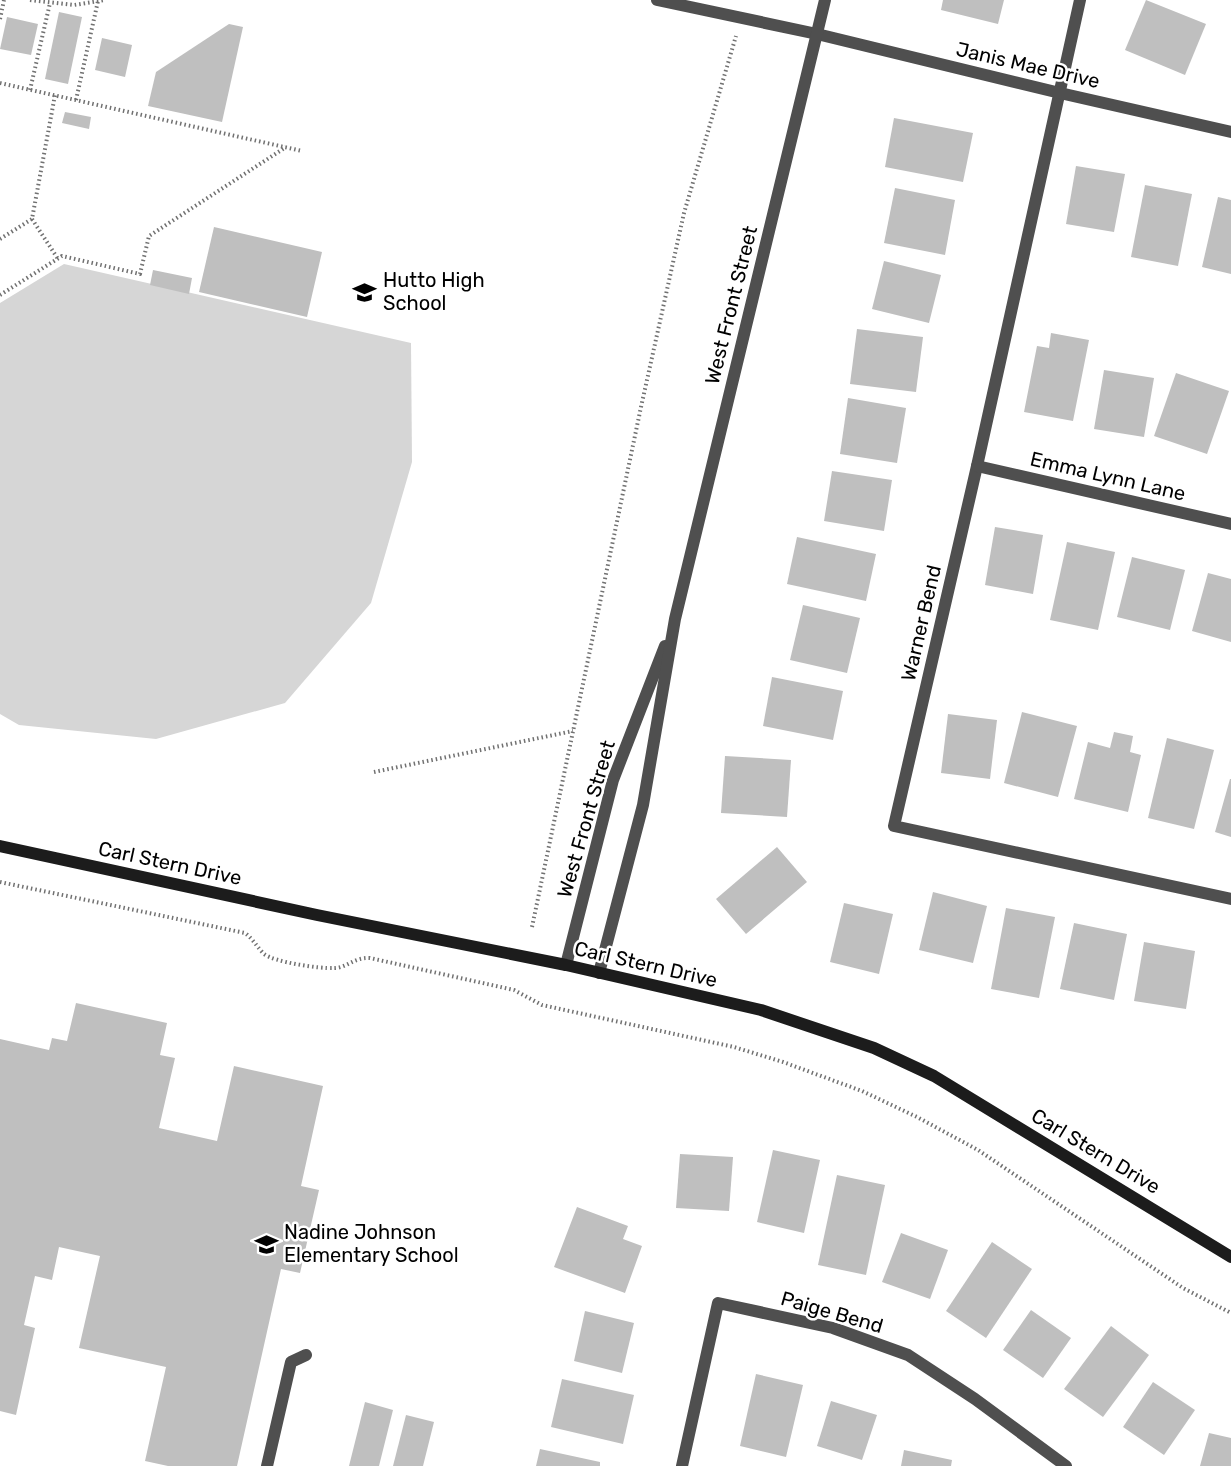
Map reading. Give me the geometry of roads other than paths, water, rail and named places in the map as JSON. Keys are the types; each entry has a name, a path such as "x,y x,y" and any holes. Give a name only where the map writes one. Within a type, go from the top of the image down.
{"street":[{"name":"Janis Mae Drive","path":"657,0 817,34 1231,132"},
{"name":"West Front Street","path":"599,973 643,805 675,619 825,0"},
{"name":"Warner Bend","path":"1080,0 977,466 894,826 1231,899"},
{"name":"Emma Lynn Lane","path":"977,466 1231,524"},
{"name":"West Front Street","path":"566,965 613,780 675,619"},
{"name":"Carl Stern Drive","path":"0,846 317,915 566,965 761,1010 874,1048 934,1076 1231,1257"},
{"name":"Paige Bend","path":"682,1466 718,1303 833,1328 908,1355 975,1399 1066,1466"},
{"path":"267,1466 291,1362 306,1355"}],"place":[{"name":"Hutto High School","path":"365,292"},
{"name":"Nadine Johnson Elementary School","path":"266,1244"}]}
